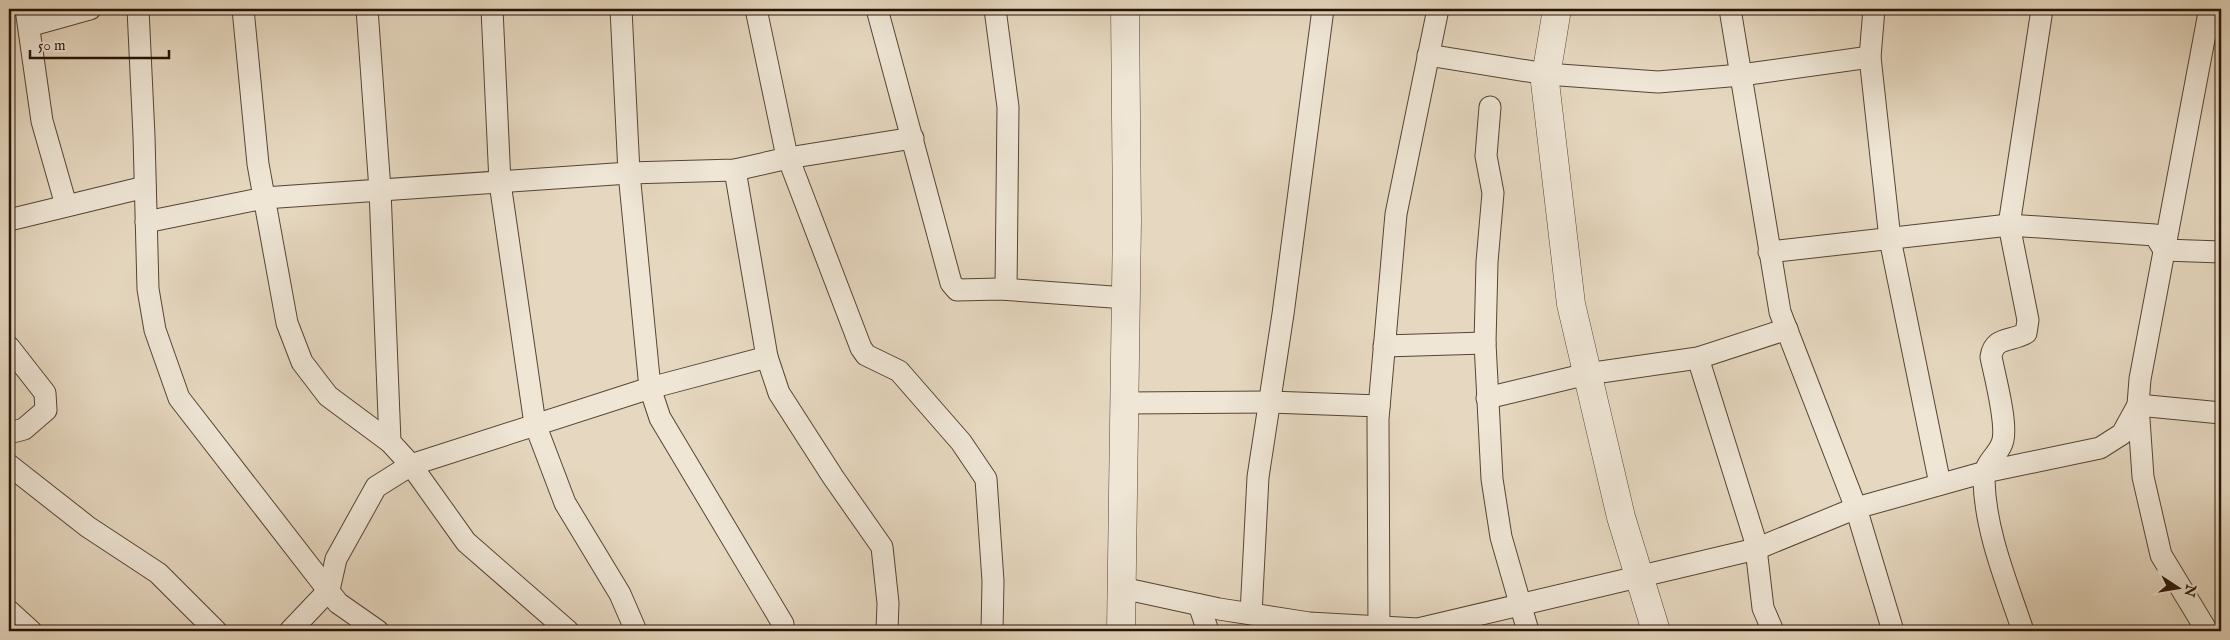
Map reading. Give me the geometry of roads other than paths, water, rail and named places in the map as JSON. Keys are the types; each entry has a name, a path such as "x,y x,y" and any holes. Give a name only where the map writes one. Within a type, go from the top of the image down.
{"street":[{"path":"66,205 42,121 28,17 90,9"},
{"path":"138,9 148,289 155,330 180,398 338,603 378,631"},
{"path":"243,9 258,164 286,324 302,362 328,396 390,442 411,465 466,542 568,631"},
{"path":"367,9 380,190 390,442"},
{"path":"492,9 500,183 534,424 565,504 620,594 636,631"},
{"path":"621,9 629,173 650,388 660,418 783,624 783,631"},
{"path":"756,9 788,158 861,348 866,355 899,371 961,442 986,479 993,581 992,631"},
{"path":"877,9 951,282 957,290 1006,289 1126,298"},
{"path":"995,9 1008,107 1006,289"},
{"path":"1121,631 1126,298 1125,9"},
{"path":"1251,614 1258,477 1270,402 1323,9"},
{"path":"1379,627 1379,406 1396,214 1438,9"},
{"path":"1557,9 1545,82 1571,304 1621,517 1656,631"},
{"path":"1730,9 1780,312 1856,508 1892,631"},
{"path":"1874,9 1870,57 1890,239 1940,484"},
{"path":"2023,631 1991,531 1984,478 1988,462 2003,441 2004,434 1991,357 1993,346 2000,340 2016,338 2026,333 2028,320 2009,225 2041,16"},
{"path":"2208,18 2140,379 2138,405 2143,477 2161,555 2208,631"},
{"path":"1428,55 1546,74 1658,82 1741,75 1870,57"},
{"path":"1490,107 1486,156 1493,193 1487,262 1485,343 1492,479 1501,537 1528,631"},
{"path":"146,222 264,198 629,173 735,170 788,158 912,138"},
{"path":"735,170 768,357 779,393 828,470 882,547 888,603 887,631"},
{"path":"9,220 145,187"},
{"path":"1770,252 2009,225 2155,235 2164,250"},
{"path":"2164,250 2221,252"},
{"path":"1487,398 1587,374 1698,358 1787,330"},
{"path":"1384,346 1485,343"},
{"path":"9,347 45,393 46,410 24,429 9,433"},
{"path":"290,631 329,590 336,559 376,487 411,465 650,388 768,357"},
{"path":"1698,358 1756,549 1764,608 1773,631"},
{"path":"1124,403 1270,402 1379,406"},
{"path":"1122,588 1310,627 1379,627 1418,630 1520,604 1756,549 1856,508 1985,472 2100,448 2122,434 2138,405"},
{"path":"2138,405 2221,413"},
{"path":"9,465 88,527 158,573 216,631"},
{"path":"1200,605 1208,631"},
{"path":"9,611 31,631"}]}
